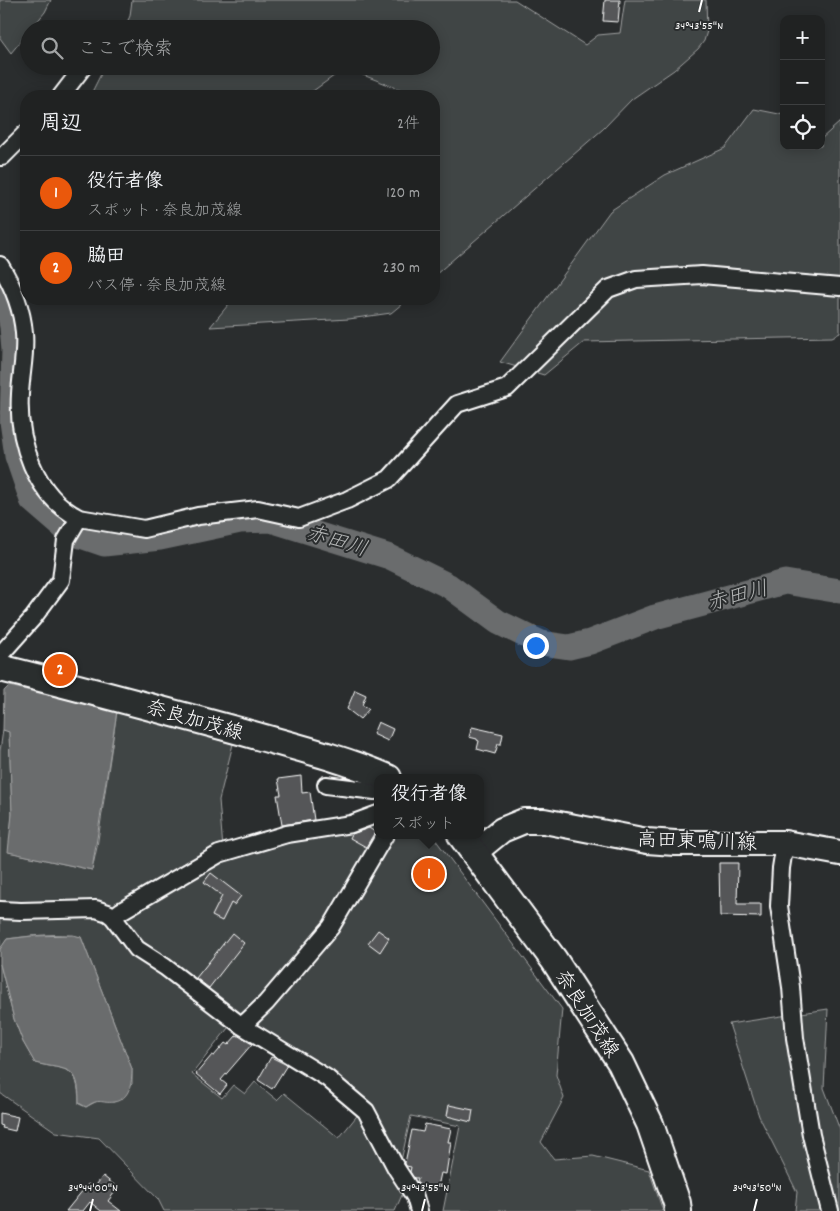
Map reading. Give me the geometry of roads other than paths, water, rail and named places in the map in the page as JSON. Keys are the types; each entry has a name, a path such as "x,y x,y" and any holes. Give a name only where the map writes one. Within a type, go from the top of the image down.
{"main road":[{"name":"奈良加茂線","path":"0,668 149,706 319,754 374,781"},
{"name":"高田東鳴川線","path":"484,837 524,821 544,821 647,841 675,843 785,843 840,853"},
{"name":"高田東鳴川線","path":"468,844 480,839"},
{"name":"奈良加茂線","path":"468,844 554,960 621,1063 650,1124 678,1211"}],"street":[{"path":"66,90 77,75"},
{"path":"0,157 20,139"},
{"path":"0,265 11,284 22,318 24,335 20,411 26,450 36,474 54,498 65,509 79,518 144,529 198,516 258,509 300,518 347,500 389,479 457,404 507,388 608,289 636,278 702,275 840,287"},
{"path":"0,655 33,618 61,580 66,540 79,518"},
{"path":"326,785 374,783"},
{"path":"113,917 219,854 287,834 351,824 374,815"},
{"path":"242,1026 266,1003 331,927 383,839"},
{"path":"785,843 779,906 791,987 795,1038 811,1135 830,1211"},
{"path":"0,910 96,910 108,913 137,949 165,967 242,1026 327,1078 366,1111 396,1168 408,1186 419,1211"}],"waterway":[{"name":"赤田川","path":"0,289 8,306 12,327 14,349 12,421 17,456 32,500 69,532 104,544 160,538 240,521 271,520 390,557 449,586 498,622 541,643 569,647 590,642 655,617 785,582 840,591"}],"place":[{"name":"脇田","path":"60,670"},
{"name":"役行者像","path":"429,874"}]}
